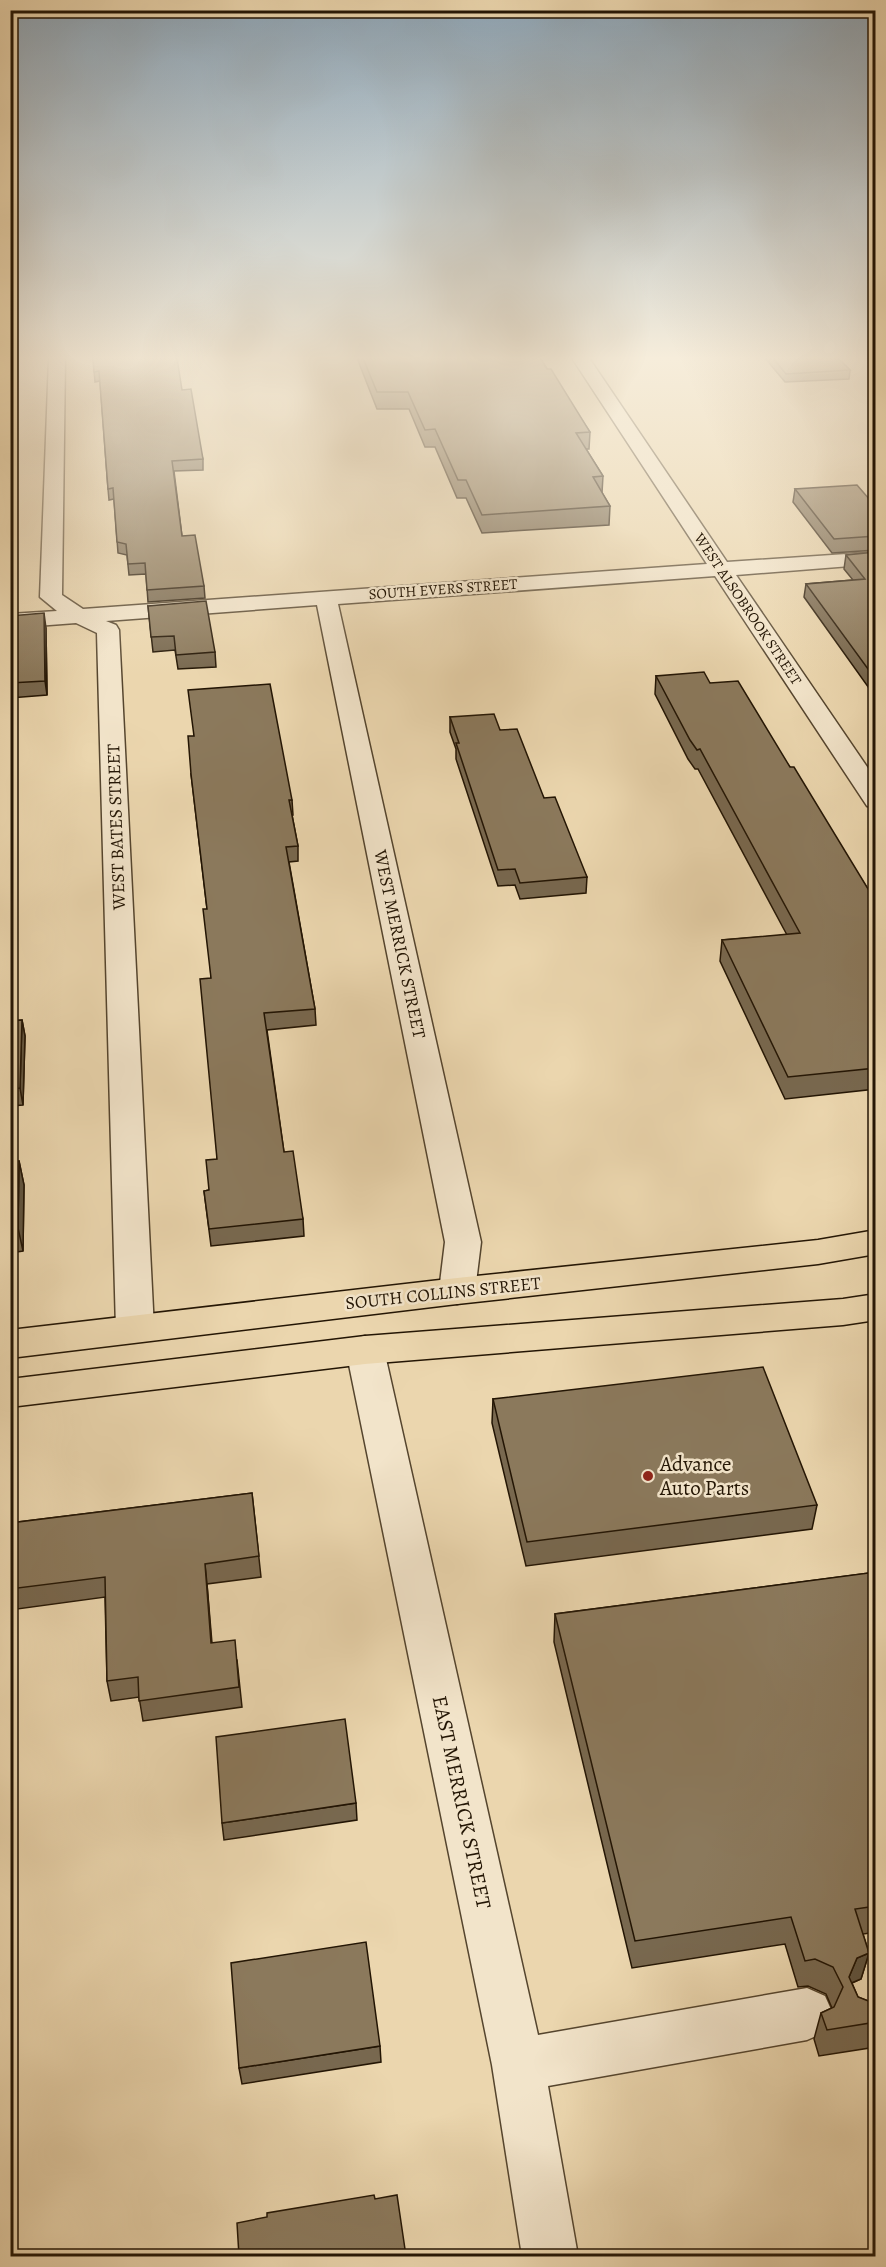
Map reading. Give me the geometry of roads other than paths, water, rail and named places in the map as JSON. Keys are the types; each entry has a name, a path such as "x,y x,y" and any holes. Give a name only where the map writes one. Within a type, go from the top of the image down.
{"main road":[{"name":"SOUTH COLLINS STREET","path":"10,1344 457,1291 818,1252 876,1242"},
{"path":"722,1322 876,1284"},
{"path":"10,1393 365,1350 843,1312 876,1307"}],"street":[{"name":"WEST BATES STREET","path":"54,464 51,597 79,616 108,630 135,1329"},
{"name":"WEST ALSOBROOK STREET","path":"651,464 876,800"},
{"name":"SOUTH EVERS STREET","path":"10,621 876,558"},
{"name":"WEST MERRICK STREET","path":"326,598 463,1242 457,1291"},
{"name":"EAST MERRICK STREET","path":"365,1350 518,2065 550,2256"},
{"path":"518,2065 807,2014"}],"place":[{"name":"Advance Auto Parts","path":"648,1476"}]}
